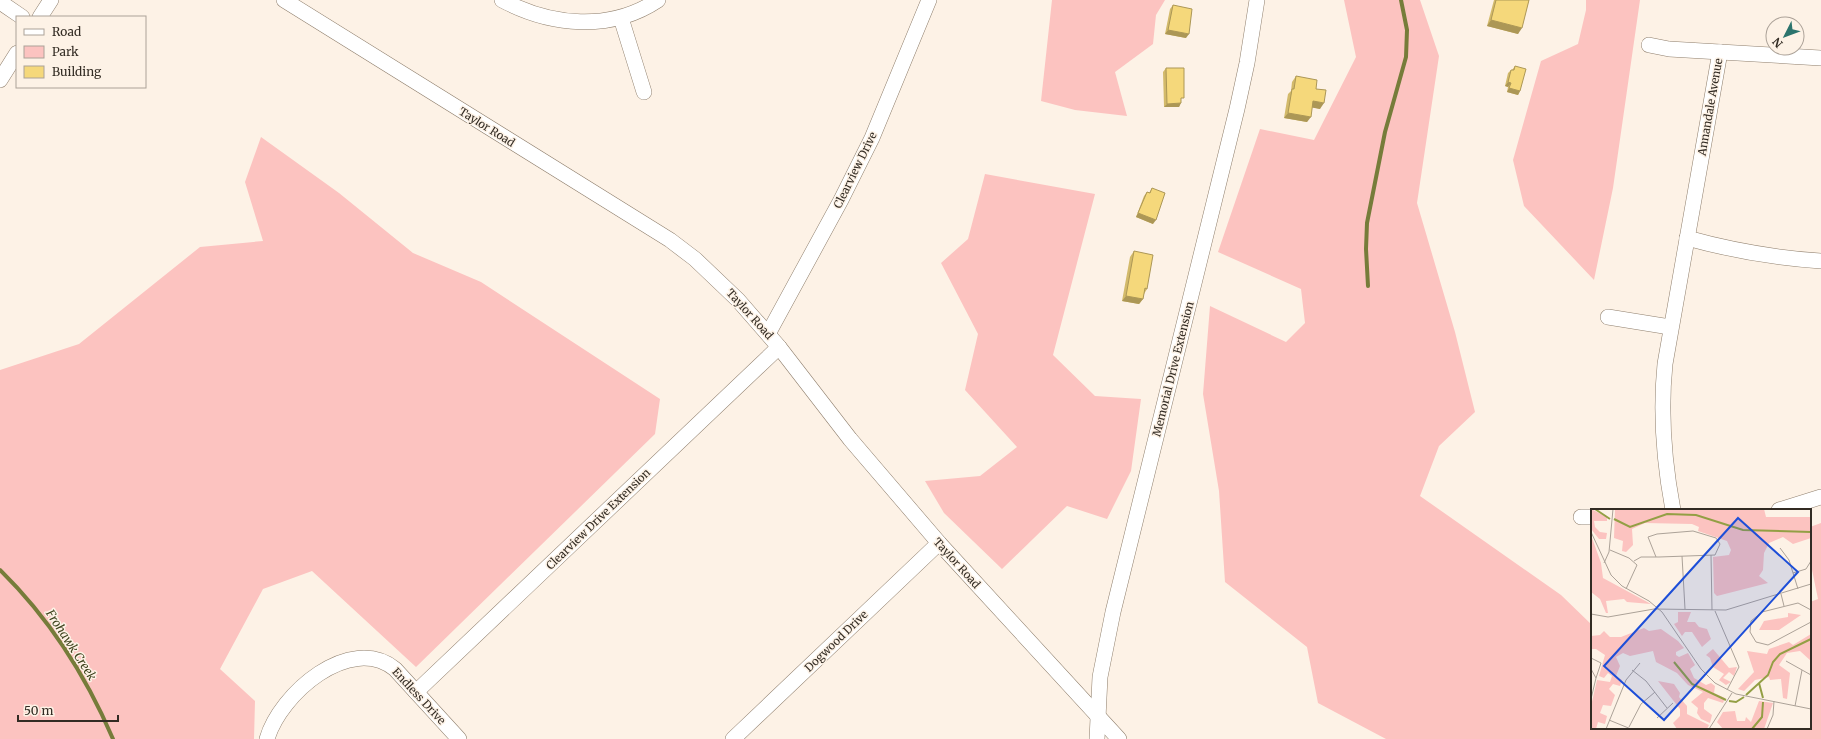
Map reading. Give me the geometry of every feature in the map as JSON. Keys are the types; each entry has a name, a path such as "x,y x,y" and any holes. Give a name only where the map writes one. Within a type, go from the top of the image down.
{"street":[{"path":"41,16 51,0"},
{"name":"Taylor Road","path":"284,0 670,240 718,280 780,346 850,439 939,543 1119,739"},
{"path":"502,0 515,7 556,19 591,22 621,18 658,0"},
{"name":"Clearview Drive","path":"768,334 841,200 872,138 929,0"},
{"name":"Memorial Drive Extension","path":"1097,739 1100,677 1113,612 1237,109 1247,63 1257,0"},
{"path":"0,2 21,16"},
{"path":"621,18 644,92"},
{"path":"1649,45 1669,49 1720,52"},
{"name":"Annandale Avenue","path":"1674,509 1663,432 1662,399 1670,327 1720,52 1821,58"},
{"path":"0,80 16,55"},
{"path":"1687,238 1713,245 1821,261"},
{"path":"1608,317 1670,327"},
{"name":"Clearview Drive Extension","path":"416,692 780,346"},
{"path":"1782,509 1821,497"},
{"name":"Dogwood Drive","path":"733,739 939,543"},
{"name":"Endless Drive","path":"268,739 275,722 299,689 320,672 342,663 368,658 382,661 395,669 459,739"}],"green space":[{"path":"1052,0 1165,0 1156,15 1153,44 1115,72 1127,116 1075,110 1041,101"},
{"path":"1344,0 1420,0 1439,56 1417,203 1455,332 1475,412 1439,446 1420,496 1561,595 1591,624 1591,729 1811,729 1811,602 1818,599 1811,565 1811,527 1821,523 1821,739 1386,739 1318,703 1307,647 1225,582 1219,491 1203,394 1210,306 1286,342 1305,323 1301,289 1218,252 1260,129 1314,140 1356,57"},
{"path":"1586,0 1640,0 1613,188 1594,280 1524,206 1513,160 1541,61 1578,44 1586,10"},
{"path":"261,137 339,193 413,253 481,282 660,399 655,434 416,667 312,571 263,589 220,669 255,701 254,739 0,739 0,370 79,344 200,247 263,241 245,182"},
{"path":"985,174 1095,194 1053,355 1095,396 1141,399 1131,471 1107,519 1067,506 1002,569 944,513 925,481 980,476 1017,447 965,390 978,334 941,263 968,239"}],"building":[{"path":"1496,0 1529,0 1522,28 1491,20"},
{"path":"1173,5 1192,9 1189,34 1168,30"},
{"path":"1515,66 1526,69 1520,91 1509,88 1511,83 1508,82 1511,70 1514,70"},
{"path":"1166,68 1184,68 1184,98 1181,98 1181,103 1167,104"},
{"path":"1296,76 1317,80 1316,89 1326,90 1324,103 1313,101 1311,117 1288,113"},
{"path":"1152,188 1165,193 1156,220 1138,213 1147,192 1150,193"},
{"path":"1134,251 1153,255 1147,289 1145,288 1143,299 1126,296"}],"waterway":[{"path":"1368,286 1366,249 1367,223 1385,132 1406,57 1407,30 1401,0"},
{"name":"Frohawk Creek","path":"0,570 35,608 65,649 91,693 113,739"}]}
